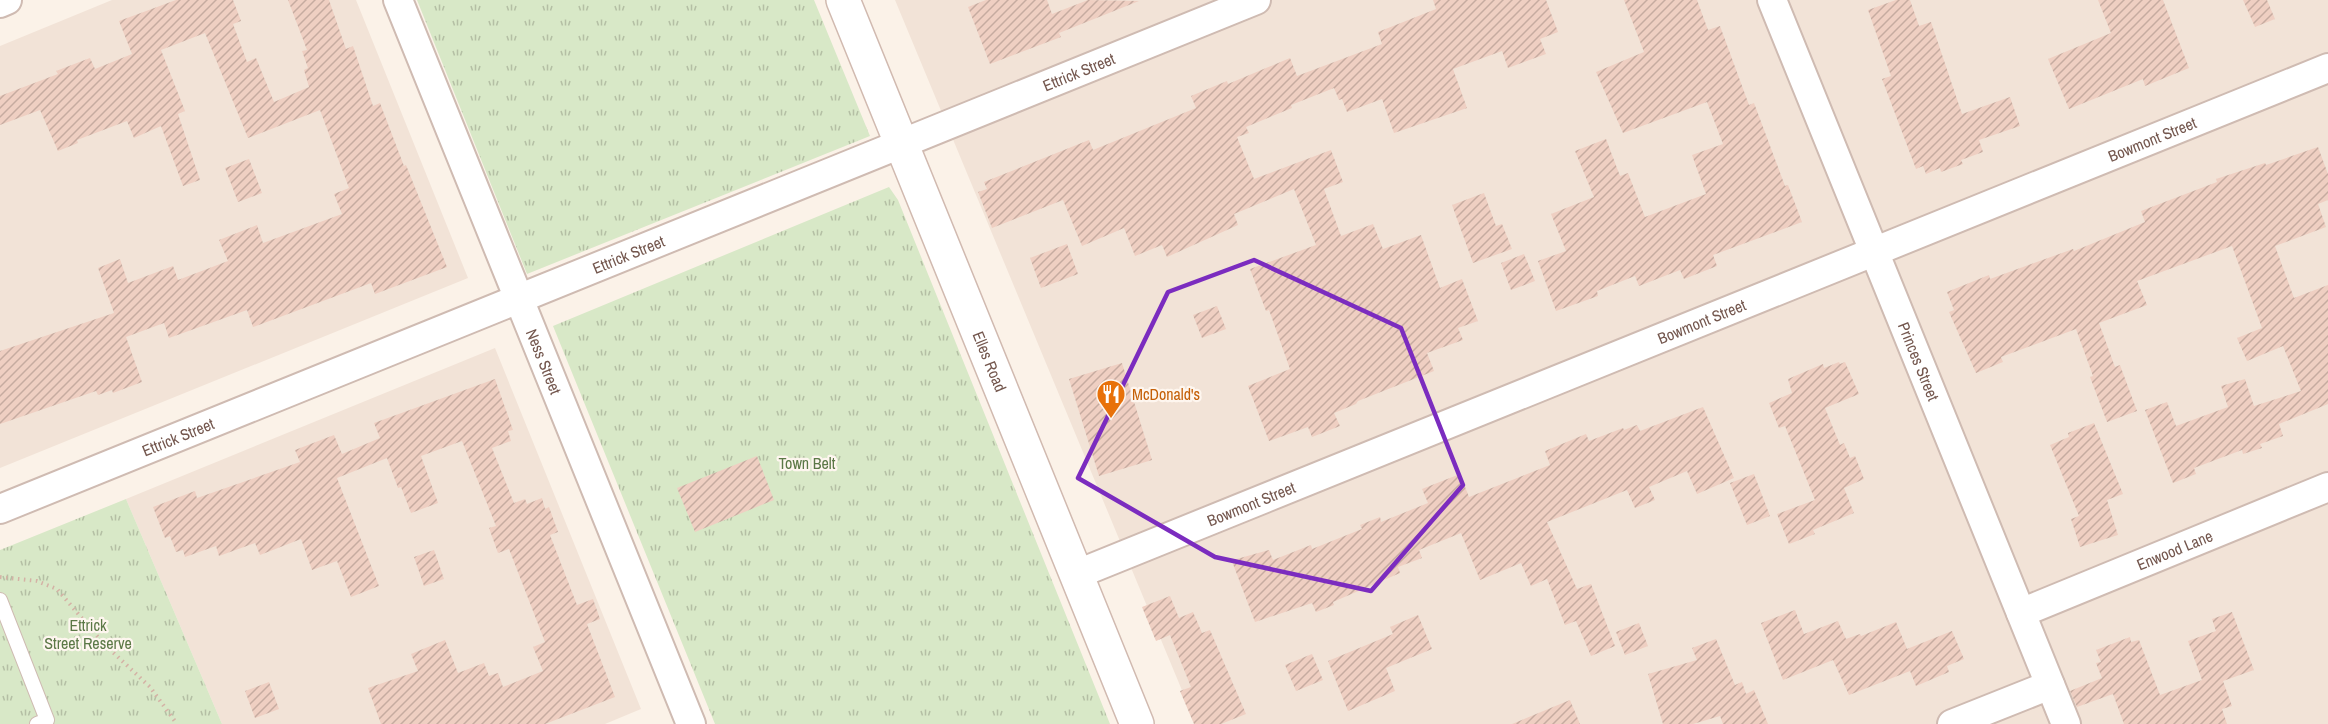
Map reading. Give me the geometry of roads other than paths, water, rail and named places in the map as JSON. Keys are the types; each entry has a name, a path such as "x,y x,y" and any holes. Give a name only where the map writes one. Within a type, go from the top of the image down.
{"main road":[{"name":"Elles Road","path":"843,0 1137,724"}],"street":[{"path":"0,3 7,0"},
{"name":"Ness Street","path":"398,0 691,724"},
{"name":"Ettrick Street","path":"0,508 1256,0"},
{"name":"Princes Street","path":"1772,0 2066,724"},
{"name":"Bowmont Street","path":"1075,574 2328,68"},
{"name":"Enwood Lane","path":"2021,613 2328,487"},
{"path":"1952,724 2050,685"}],"lane":[{"path":"0,600 47,720 37,724"}],"place":[{"name":"McDonald's","path":"1111,420"}],"park label":[{"name":"Town Belt","path":"807,463"},
{"name":"Ettrick Street Reserve","path":"88,634"}]}
